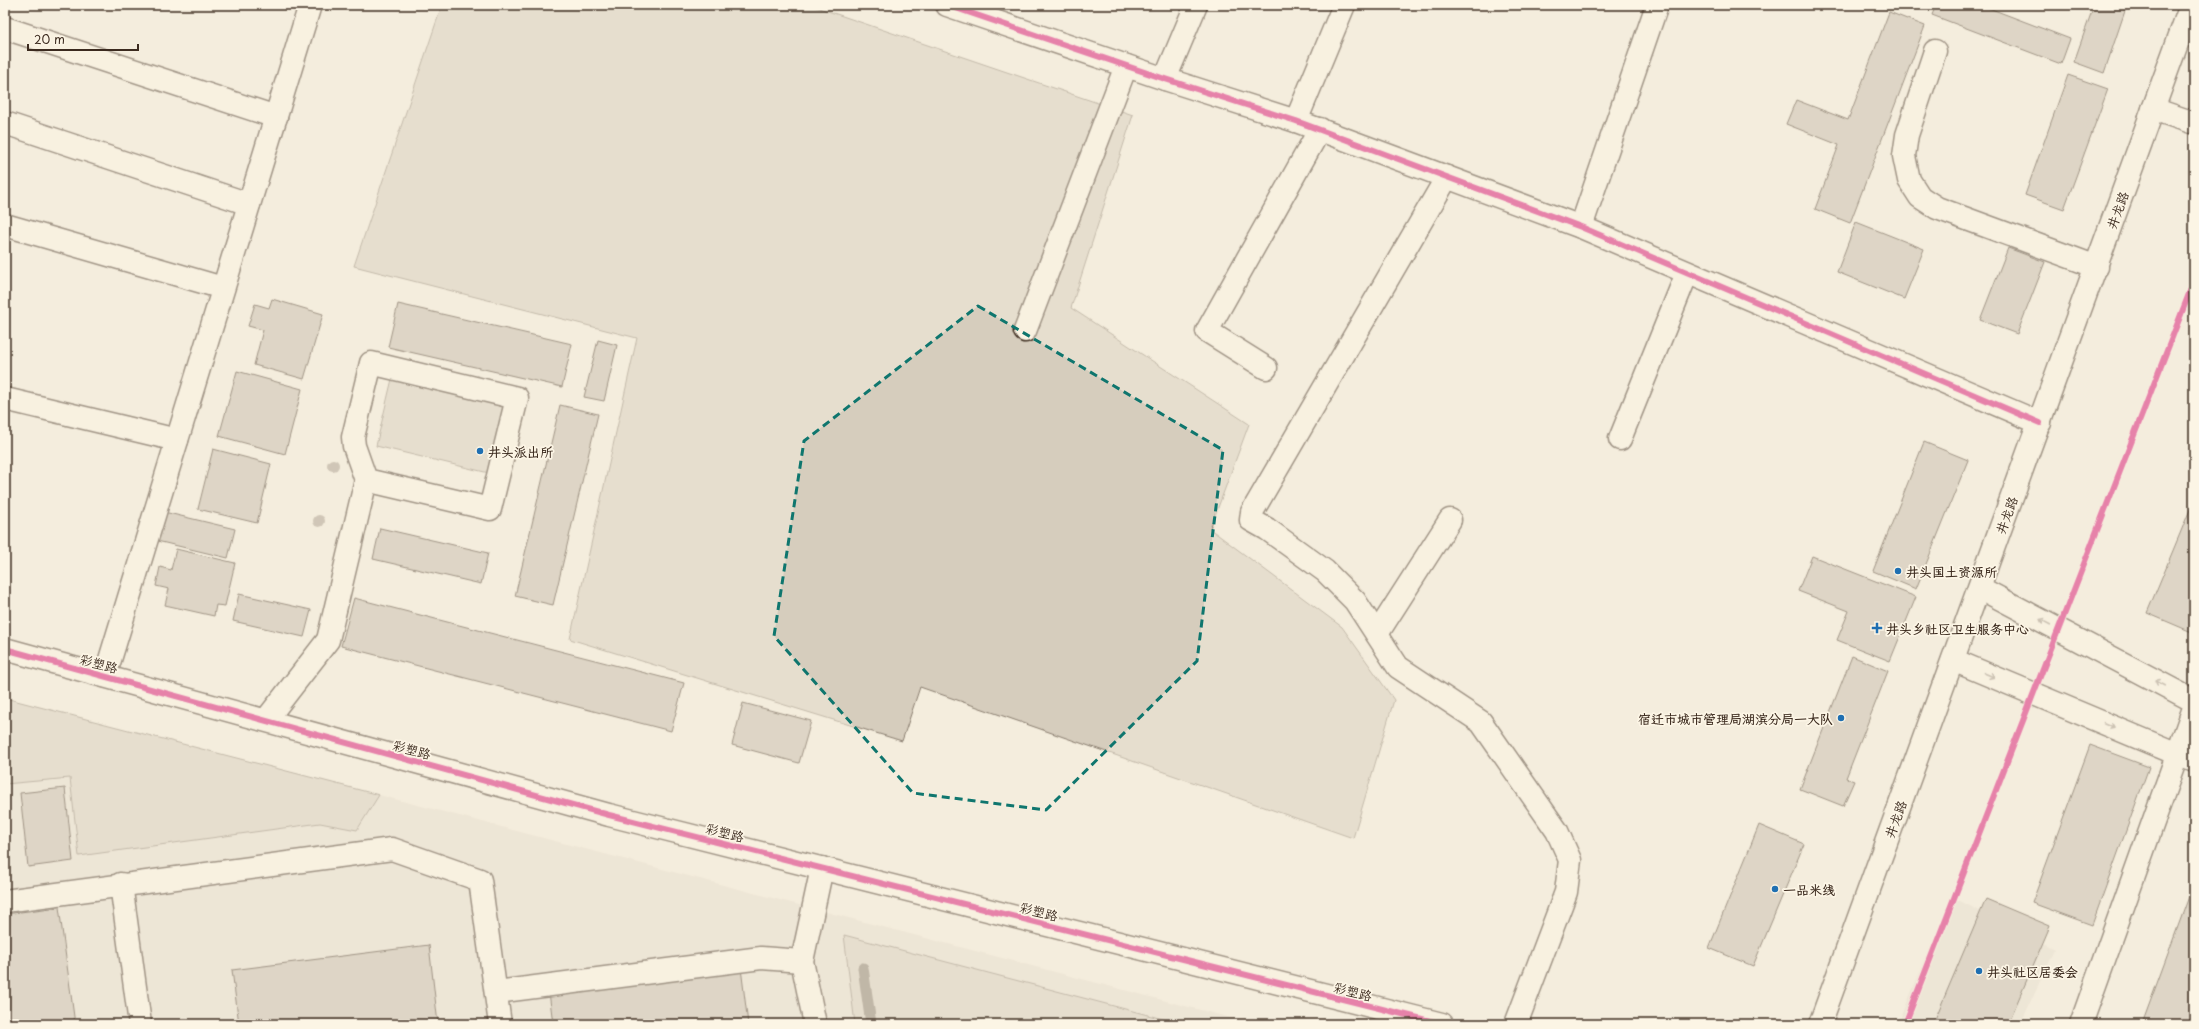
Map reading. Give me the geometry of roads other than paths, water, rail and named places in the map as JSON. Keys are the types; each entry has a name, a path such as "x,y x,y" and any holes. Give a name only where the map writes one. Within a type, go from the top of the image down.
{"street":[{"path":"105,676 310,5"},
{"path":"947,5 1165,79 1320,129 1581,227 2040,423"},
{"path":"1165,79 1196,5"},
{"path":"1296,121 1344,5"},
{"path":"1581,227 1657,5"},
{"name":"井龙路","path":"1820,1024 2040,423 2190,5"},
{"path":"5,28 276,117"},
{"path":"1935,51 1907,135 1904,156 1909,180 1920,198 1937,208 2096,266"},
{"path":"1025,331 1126,66"},
{"path":"2153,109 2194,123"},
{"path":"5,123 249,204"},
{"path":"1266,368 1207,331 1320,129"},
{"path":"1447,176 1252,512 1251,520 1267,529 1325,571 1355,601 1398,668 1481,722 1558,831 1570,860 1566,892 1516,1024"},
{"path":"5,225 223,288"},
{"path":"1620,439 1687,273"},
{"path":"266,720 328,640 366,480 354,446 353,437 371,363 517,398 490,508 366,480"},
{"path":"5,399 177,440"},
{"path":"1377,634 1450,520"},
{"path":"1980,588 2194,701"},
{"name":"彩塑路","path":"5,649 609,815 1442,1024"},
{"path":"1953,660 2186,757"},
{"path":"2081,1024 2186,757 2194,708"},
{"path":"5,901 122,884 392,849 480,880 500,1024"},
{"path":"815,1024 802,961 822,868"},
{"path":"122,884 140,1024"},
{"path":"496,992 761,958 802,961"}],"waterway":[{"path":"863,968 871,1024"}],"place":[{"name":"井头派出所","path":"480,451"},
{"name":"井头国土资源所","path":"1898,571"},
{"name":"井头乡社区卫生服务中心","path":"1877,628"},
{"name":"宿迁市城市管理局湖滨分局一大队","path":"1841,718"},
{"name":"一品米线","path":"1775,889"},
{"name":"井头社区居委会","path":"1979,971"}]}
